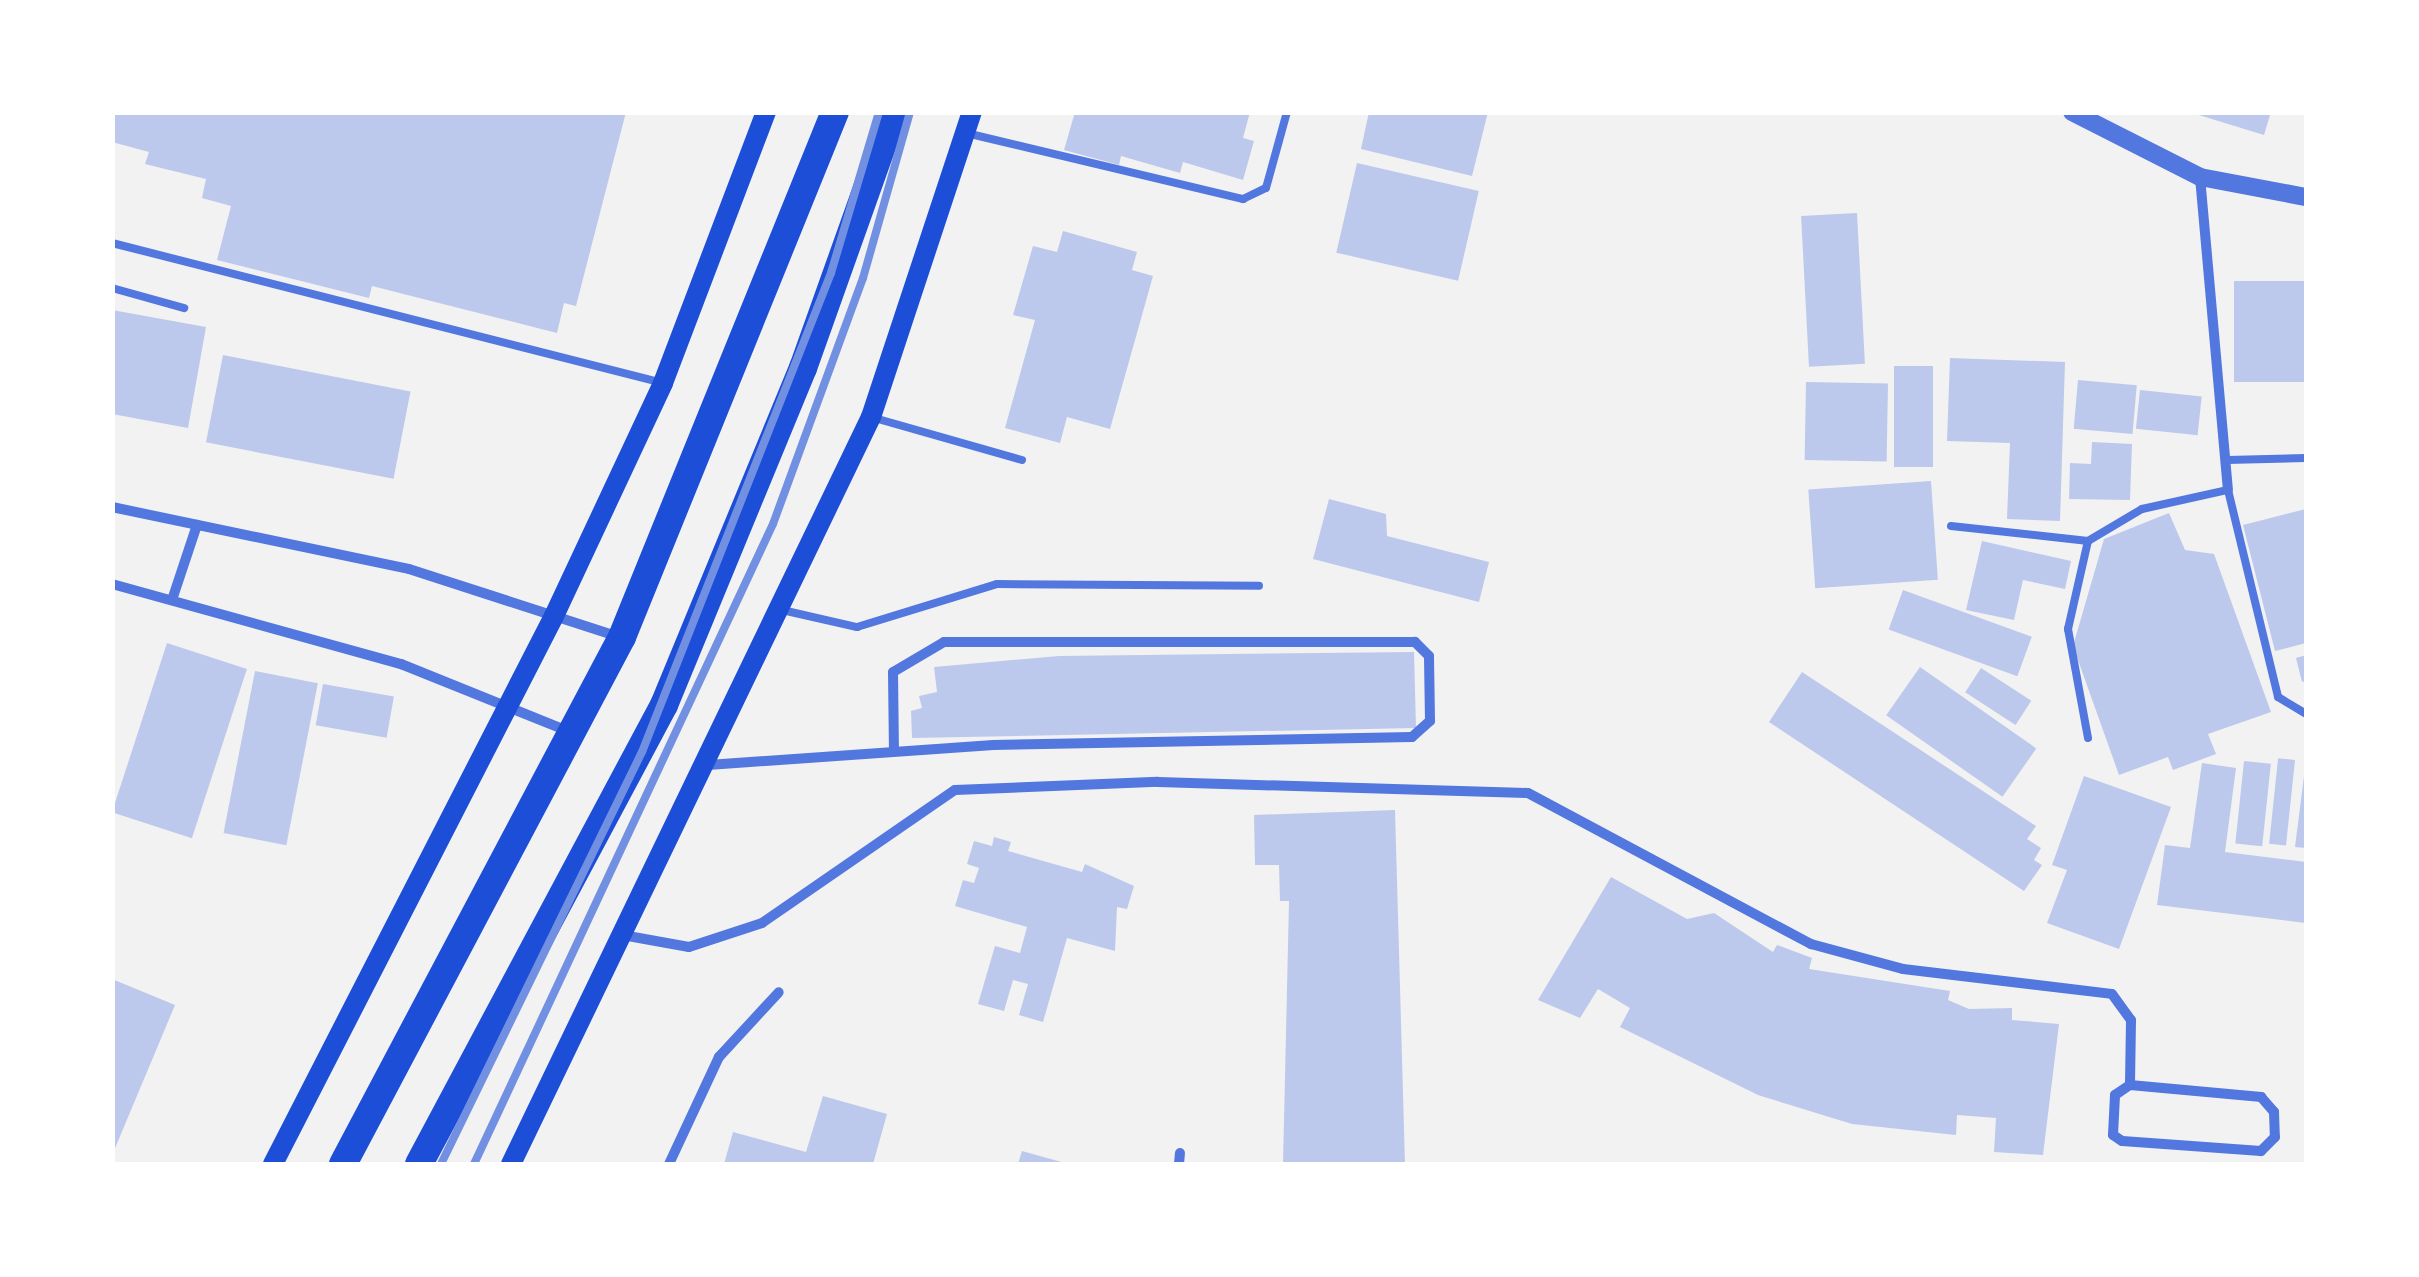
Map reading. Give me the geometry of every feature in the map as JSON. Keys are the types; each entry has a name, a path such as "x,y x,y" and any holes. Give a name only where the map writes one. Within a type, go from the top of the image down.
{"highway":[{"path":"343,1164 622,638 835,112"},
{"path":"419,1164 664,705 804,368 894,112"}],"main road":[{"path":"273,1164 554,616 663,383 766,112"},
{"path":"510,1164 628,936 871,417 969,122"}],"street":[{"path":"2072,112 2200,177 2306,197"},
{"path":"2200,177 2228,490"},
{"path":"112,507 409,569 622,638"},
{"path":"173,598 197,526"},
{"path":"112,584 173,598 510,707 574,734"},
{"path":"708,765 894,752 1412,737 1428,728 1429,656 1415,642 944,642 892,672 894,752"},
{"path":"628,936 689,947 762,923 955,790 1158,782 1528,792 1811,944 1903,969 2112,994 2131,1020 2130,1085"},
{"path":"669,1164 726,1046 779,992"},
{"path":"2130,1085 2261,1096 2274,1112 2275,1137 2261,1151 2122,1142 2114,1135 2115,1095 2130,1085"}],"lane":[{"path":"969,122 1243,199 1266,188 1287,112"},
{"path":"112,244 663,383"},
{"path":"112,288 184,308"},
{"path":"871,417 1022,460"},
{"path":"2226,460 2306,458"},
{"path":"1951,526 2088,540 2142,509 2228,490 2278,698 2306,714"},
{"path":"2088,540 2068,630 2088,738"},
{"path":"781,610 857,627 997,584 1259,586"}],"building":[{"path":"112,112 626,112 576,306 564,303 557,333 372,286 369,298 217,260 231,206 202,198 206,179 145,164 149,152 112,142"},
{"path":"1075,112 1250,112 1243,138 1254,141 1243,180 1183,162 1180,173 1121,156 1119,165 1064,150"},
{"path":"1369,112 1488,112 1472,176 1361,149"},
{"path":"2189,112 2271,112 2264,135"},
{"path":"1357,163 1479,191 1458,281 1336,253"},
{"path":"1857,213 1865,364 1809,367 1801,216"},
{"path":"1063,231 1137,252 1132,270 1153,276 1110,429 1067,417 1060,443 1005,428 1035,320 1013,315 1033,246 1057,252"},
{"path":"2234,281 2306,281 2306,382 2234,382"},
{"path":"112,310 206,327 188,428 112,414"},
{"path":"223,355 410,391 394,479 206,442"},
{"path":"1950,358 2065,362 2060,521 2007,519 2010,443 1947,441"},
{"path":"1894,366 1933,366 1933,467 1894,467"},
{"path":"2078,380 2137,385 2133,434 2074,429"},
{"path":"1806,382 1888,383 1887,461 1805,460"},
{"path":"2140,390 2202,396 2198,435 2136,429"},
{"path":"2092,442 2132,444 2130,500 2069,499 2070,463 2091,464"},
{"path":"1931,481 1938,580 1815,588 1808,490"},
{"path":"1329,499 1386,514 1387,536 1489,562 1479,602 1313,559"},
{"path":"2306,509 2306,643 2275,651 2243,525"},
{"path":"2169,513 2185,550 2214,554 2271,712 2208,734 2216,754 2173,770 2168,757 2119,775 2073,646 2104,539"},
{"path":"1982,541 2071,561 2065,589 2023,580 2014,620 1966,610"},
{"path":"1903,590 2032,637 2017,676 1889,629"},
{"path":"167,643 247,669 192,838 112,812"},
{"path":"1414,652 1416,728 912,738 911,711 922,708 919,696 937,692 934,667 1059,656"},
{"path":"2306,655 2306,681 2302,682 2296,658"},
{"path":"1920,667 2036,748 2002,797 1886,715"},
{"path":"1981,668 2031,701 2016,725 1965,692"},
{"path":"255,671 318,683 286,845 224,833"},
{"path":"1802,672 2036,826 2027,839 2041,848 2034,860 2042,865 2024,891 1769,722"},
{"path":"323,684 394,697 387,738 316,725"},
{"path":"2278,758 2295,760 2286,846 2269,844"},
{"path":"2244,761 2271,764 2262,846 2235,844"},
{"path":"2202,763 2236,768 2225,852 2306,862 2306,923 2157,905 2165,845 2190,848"},
{"path":"2084,776 2171,807 2119,949 2047,923 2067,870 2052,865"},
{"path":"2306,776 2306,848 2295,847"},
{"path":"1395,810 1405,1164 1283,1164 1289,901 1280,901 1279,865 1255,865 1254,815"},
{"path":"994,837 1011,842 1008,851 1082,872 1085,864 1134,886 1127,909 1117,907 1115,951 1067,938 1043,1022 1019,1015 1028,984 1013,980 1004,1011 978,1004 995,946 1020,953 1027,927 955,906 963,880 974,883 979,868 967,864 974,841 992,846"},
{"path":"1611,877 1687,919 1714,913 1773,952 1777,945 1812,958 1809,969 1950,991 1948,1000 1969,1009 2012,1008 2012,1020 2059,1024 2043,1155 1994,1152 1996,1118 1957,1115 1956,1135 1852,1124 1758,1095 1620,1027 1630,1008 1598,989 1580,1018 1538,1000"},
{"path":"112,979 175,1005 113,1153 112,1153"},
{"path":"823,1096 887,1114 873,1164 724,1164 733,1132 806,1152"},
{"path":"1022,1151 1065,1163 1065,1164 1018,1164"}],"railway":[{"path":"441,1164 642,752 831,273 879,112"},
{"path":"474,1164 773,524 863,278 910,112"}]}
